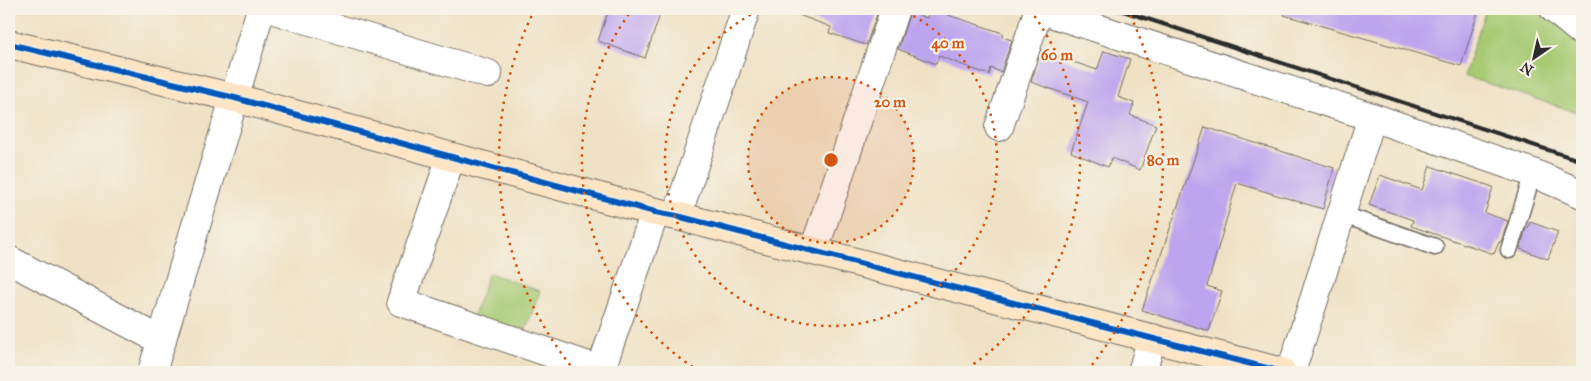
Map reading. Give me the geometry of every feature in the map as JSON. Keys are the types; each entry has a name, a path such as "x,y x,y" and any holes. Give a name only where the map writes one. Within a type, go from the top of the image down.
{"street":[{"path":"152,372 261,9"},
{"path":"271,9 488,74"},
{"path":"451,157 401,302 602,372 746,9"},
{"path":"814,250 895,9"},
{"path":"999,127 1039,9 1372,117 1533,173 1582,194"},
{"path":"1554,9 1582,32"},
{"path":"9,44 235,98 666,214 814,250 1282,372"},
{"path":"1291,372 1372,117"},
{"path":"9,260 162,341"},
{"path":"1142,372 1152,338"}],"lane":[{"path":"1509,250 1533,173"},
{"path":"1341,214 1435,247"}],"green space":[{"path":"1486,9 1541,9 1582,45 1582,114 1464,76"},
{"path":"489,273 540,291 524,334 473,316"}],"building":[{"path":"609,9 662,9 645,58 598,41"},
{"path":"788,9 879,9 866,45 829,33 831,27 788,11"},
{"path":"930,9 1003,33 1002,37 1012,40 1001,72 991,68 989,75 939,56 936,64 898,49 910,12 927,18"},
{"path":"1284,9 1479,9 1461,66 1284,15"},
{"path":"1041,51 1097,70 1104,51 1130,59 1118,97 1134,103 1130,115 1156,125 1140,170 1112,158 1108,167 1071,152 1088,102 1031,82"},
{"path":"1205,127 1334,168 1323,209 1237,183 1207,286 1222,291 1209,331 1142,310"},
{"path":"1430,166 1493,187 1485,213 1508,221 1501,242 1499,242 1494,254 1411,226 1413,220 1369,205 1380,175 1422,190"},
{"path":"1530,222 1558,232 1548,259 1520,249 1526,228 1528,228"}],"railway":[{"path":"1117,9 1582,161"}],"cycle path":[{"path":"9,44 235,98 655,212 677,216 1282,372"}]}
